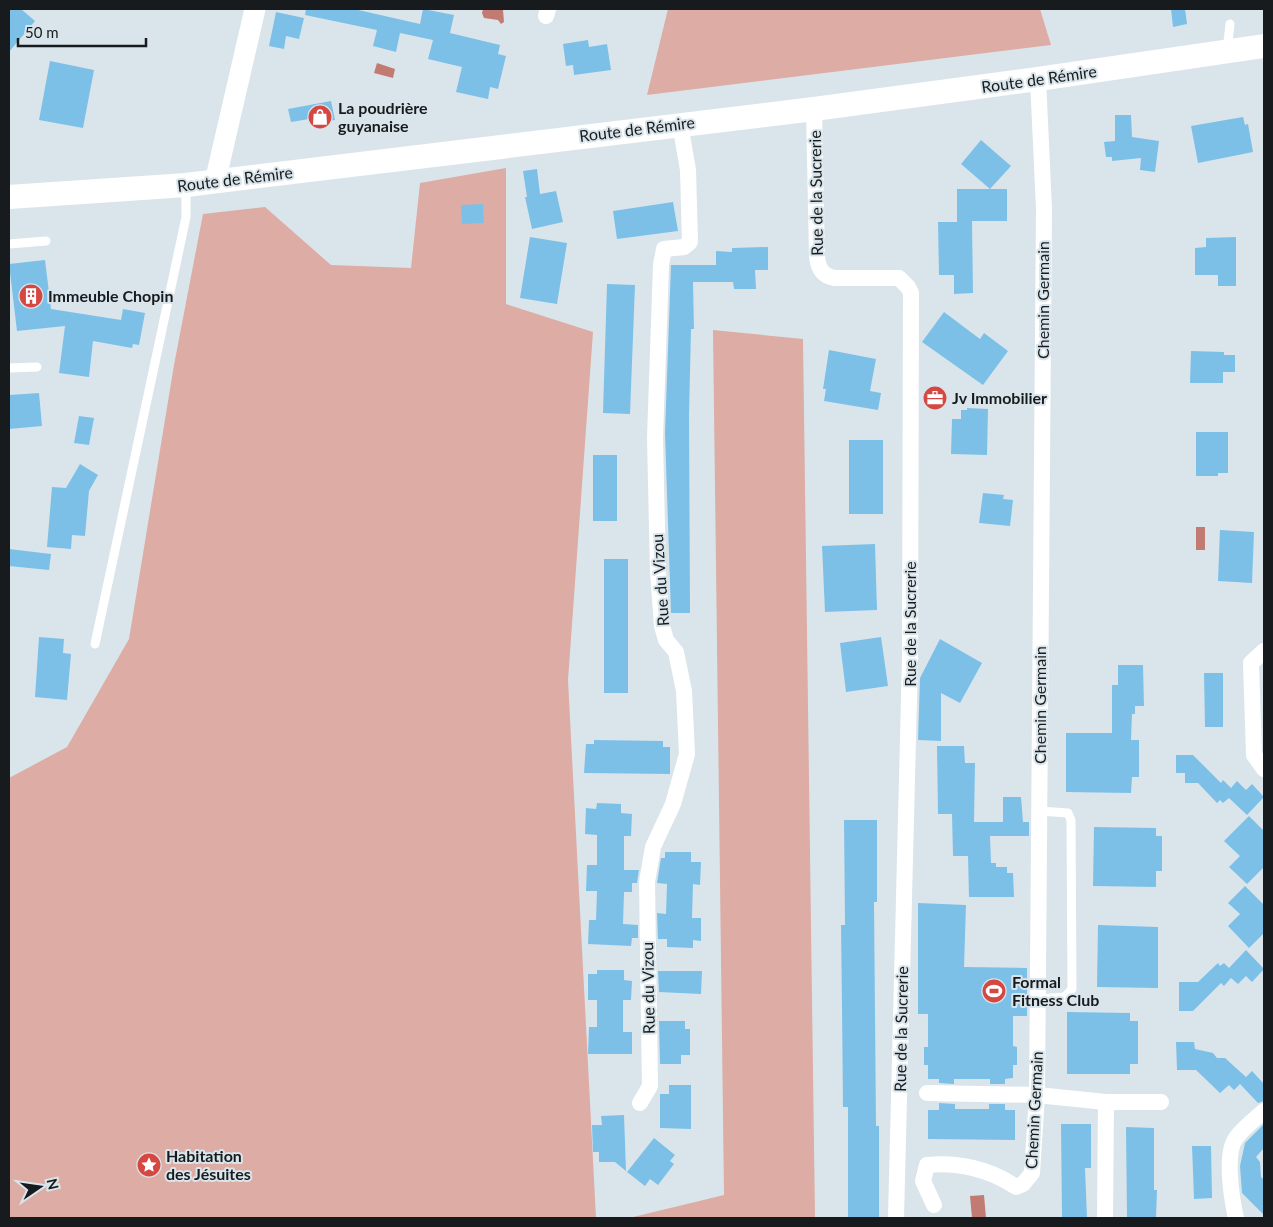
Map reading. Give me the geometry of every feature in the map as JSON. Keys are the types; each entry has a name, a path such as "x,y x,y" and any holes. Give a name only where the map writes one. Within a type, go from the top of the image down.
{"main road":[{"name":"Route de Rémire","path":"9,197 186,186 1038,80 1264,46"}],"street":[{"path":"215,182 255,9"},
{"name":"Chemin Germain","path":"934,1205 923,1181 927,1165 950,1163 1003,1178 1016,1186 1023,1184 1032,1173 1037,1095 1044,209 1038,80"},
{"name":"Rue de la Sucrerie","path":"814,108 817,256 820,271 828,277 835,278 899,278 908,287 911,294 910,658 896,1218"},
{"name":"Rue du Vizou","path":"640,1103 650,1086 647,882 653,847 673,804 687,754 684,691 676,652 666,640 662,626 657,542 655,438 661,265 664,249 684,247 690,242 688,170 680,124"},
{"path":"1264,651 1251,663 1254,755 1264,769"},
{"path":"927,1093 1037,1095 1106,1102 1161,1102"},
{"path":"1104,1218 1106,1102"},
{"path":"1236,1218 1231,1195 1232,1147 1236,1138 1264,1111"}],"lane":[{"path":"1226,52 1230,24"},
{"path":"95,644 186,217 186,186"},
{"path":"9,244 46,241"},
{"path":"9,368 36,367"},
{"path":"1038,999 1065,997 1072,989 1072,820 1068,813 1039,811"}],"shaded area":[{"path":"483,9 503,10 504,22 501,24 498,20 484,18"},
{"path":"668,9 1040,9 1051,45 647,95"},
{"path":"377,63 395,69 393,78 374,73"},
{"path":"506,168 506,304 593,332 568,680 596,1218 9,1218 9,778 67,747 129,639 174,365 203,214 265,207 331,265 411,268 420,183"},
{"path":"713,330 803,339 815,1218 629,1218 724,1195"},
{"path":"1196,527 1205,527 1205,550 1196,550"},
{"path":"984,1195 986,1218 972,1218 970,1196"}],"building":[{"path":"9,9 21,9 35,21 9,52"},
{"path":"306,9 354,9 420,24 423,9 454,15 450,33 500,45 498,54 506,56 498,89 490,87 488,99 456,92 462,67 428,59 433,40 400,33 396,52 373,46 377,30 305,15"},
{"path":"1171,9 1185,9 1187,24 1173,27"},
{"path":"276,12 304,18 299,39 286,36 284,49 269,46"},
{"path":"588,40 589,47 607,44 611,70 574,75 573,65 566,66 563,44"},
{"path":"50,61 94,70 83,128 39,120"},
{"path":"331,101 335,120 310,124 309,119 291,122 288,109"},
{"path":"1115,115 1131,115 1132,137 1159,141 1155,172 1140,170 1141,158 1112,161 1112,157 1106,157 1104,142 1115,141"},
{"path":"1243,117 1245,125 1248,124 1253,152 1198,163 1191,126"},
{"path":"981,140 1011,166 990,189 961,164"},
{"path":"537,169 540,194 556,191 563,222 532,229 525,197 527,197 523,171"},
{"path":"957,189 1007,189 1007,221 972,221 973,293 954,294 954,275 939,275 938,222 957,222"},
{"path":"673,202 678,231 617,239 613,211"},
{"path":"483,204 484,223 462,224 461,205"},
{"path":"530,237 567,243 557,304 520,298"},
{"path":"1236,237 1236,286 1218,286 1218,275 1195,275 1195,248 1206,247 1206,238"},
{"path":"768,247 768,270 755,270 756,289 734,289 733,282 693,282 694,329 691,329 689,415 690,613 671,613 665,433 671,265 716,265 716,251 732,252 732,248"},
{"path":"45,260 51,309 121,320 123,309 145,313 139,345 133,344 132,348 93,341 89,377 59,373 65,326 17,331 9,264"},
{"path":"607,284 635,285 630,414 603,413"},
{"path":"944,312 980,339 984,333 1008,351 983,385 922,342"},
{"path":"829,350 876,359 870,391 881,393 878,410 824,401 826,389 823,389"},
{"path":"1191,351 1224,352 1224,355 1235,355 1235,372 1223,372 1223,383 1190,383"},
{"path":"39,393 42,426 9,429 9,395"},
{"path":"967,408 988,409 987,455 951,454 952,419 961,419 961,410 967,410"},
{"path":"79,416 94,418 89,445 74,443"},
{"path":"1196,432 1228,432 1228,473 1218,473 1218,476 1196,476"},
{"path":"849,440 883,440 883,514 849,514"},
{"path":"593,455 617,455 617,521 593,521"},
{"path":"80,464 98,475 89,491 85,536 72,535 71,549 47,547 52,487 66,488"},
{"path":"983,493 1004,495 1003,499 1013,500 1010,526 979,523"},
{"path":"1220,530 1254,532 1252,583 1218,581"},
{"path":"875,544 877,610 825,612 822,546"},
{"path":"9,549 51,554 49,570 9,566"},
{"path":"604,559 628,559 628,693 604,693"},
{"path":"39,637 64,639 63,653 71,654 67,700 35,697"},
{"path":"881,637 888,686 846,692 840,643"},
{"path":"940,639 982,663 960,703 941,693 941,741 918,740 920,678"},
{"path":"1118,665 1143,665 1144,706 1135,706 1135,714 1132,714 1131,740 1139,740 1139,777 1132,777 1131,793 1066,792 1066,733 1112,733 1112,685 1118,685"},
{"path":"1204,673 1223,673 1223,727 1205,727"},
{"path":"594,740 663,741 663,747 670,747 670,774 584,773 586,744 594,744"},
{"path":"937,746 964,746 965,763 975,763 974,822 1003,822 1003,797 1021,797 1023,822 1029,822 1029,836 990,836 991,863 996,863 996,867 1007,867 1007,873 1013,873 1014,897 969,897 968,856 953,856 952,814 938,814"},
{"path":"1176,755 1193,755 1221,783 1223,780 1231,788 1237,781 1246,790 1252,784 1264,797 1247,815 1229,798 1223,803 1220,800 1217,803 1198,783 1185,783 1185,773 1176,773"},
{"path":"597,803 621,804 621,813 632,814 631,836 624,836 624,870 639,870 637,883 632,883 632,892 624,892 623,924 638,925 638,938 632,938 631,946 588,944 589,920 596,920 597,891 586,891 587,865 597,865 597,835 585,834 586,808 596,809"},
{"path":"1249,816 1264,831 1264,867 1247,884 1229,867 1240,856 1224,841"},
{"path":"844,820 877,820 877,902 874,902 876,1126 879,1126 879,1218 848,1218 848,1107 843,1107 841,925 845,925"},
{"path":"1094,827 1156,828 1156,836 1162,836 1162,871 1156,871 1156,887 1093,886"},
{"path":"665,852 691,852 691,862 701,862 700,885 693,884 692,918 701,918 701,941 693,940 693,948 667,947 667,939 658,939 657,913 666,914 667,884 657,883 661,858 665,858"},
{"path":"1245,886 1264,905 1264,933 1249,948 1228,926 1240,914 1228,903"},
{"path":"918,903 966,905 964,967 1027,968 1027,1016 1013,1016 1013,1046 1017,1047 1017,1065 1013,1065 1013,1078 1005,1079 1005,1084 990,1084 990,1079 954,1079 954,1084 939,1083 939,1079 928,1079 928,1065 924,1065 924,1047 928,1047 928,1014 918,1014"},
{"path":"1098,925 1158,927 1158,988 1097,987"},
{"path":"1246,950 1264,969 1252,982 1246,976 1238,984 1231,978 1224,986 1221,983 1193,1011 1179,1011 1179,982 1198,982 1218,963 1220,966 1224,963 1229,968"},
{"path":"597,970 624,970 624,980 632,981 631,1000 623,1000 623,1032 632,1032 632,1054 588,1054 589,1027 597,1027 597,1000 588,1000 588,974 597,974"},
{"path":"658,971 702,971 701,994 659,992"},
{"path":"1067,1012 1130,1013 1130,1021 1138,1021 1138,1064 1130,1064 1130,1074 1067,1074"},
{"path":"659,1021 685,1021 685,1029 690,1029 690,1055 681,1055 681,1064 660,1064"},
{"path":"1176,1042 1194,1042 1195,1049 1213,1053 1217,1058 1225,1058 1246,1077 1252,1071 1264,1084 1264,1101 1258,1103 1240,1084 1234,1090 1229,1085 1220,1093 1196,1070 1177,1070"},
{"path":"669,1085 691,1085 691,1129 660,1128 660,1094 669,1094"},
{"path":"939,1103 955,1104 955,1109 989,1109 989,1104 1005,1104 1005,1110 1015,1110 1015,1140 928,1139 928,1110 939,1110"},
{"path":"624,1115 626,1171 615,1162 599,1162 599,1152 593,1152 592,1125 602,1125 601,1116"},
{"path":"1061,1124 1091,1124 1091,1168 1085,1168 1087,1218 1062,1218"},
{"path":"1264,1124 1264,1148 1256,1157 1260,1162 1261,1177 1264,1180 1264,1215 1242,1193 1240,1166 1245,1143"},
{"path":"1126,1127 1154,1128 1154,1190 1157,1190 1156,1218 1127,1218"},
{"path":"654,1138 675,1155 670,1161 674,1164 658,1185 650,1179 645,1186 627,1172"},
{"path":"1192,1146 1211,1146 1212,1198 1194,1199"}],"place":[{"name":"La poudrière guyanaise","path":"320,117"},
{"name":"Immeuble Chopin","path":"31,296"},
{"name":"Jv Immobilier","path":"935,398"},
{"name":"Formal Fitness Club","path":"994,991"},
{"name":"Habitation des Jésuites","path":"149,1165"}]}
